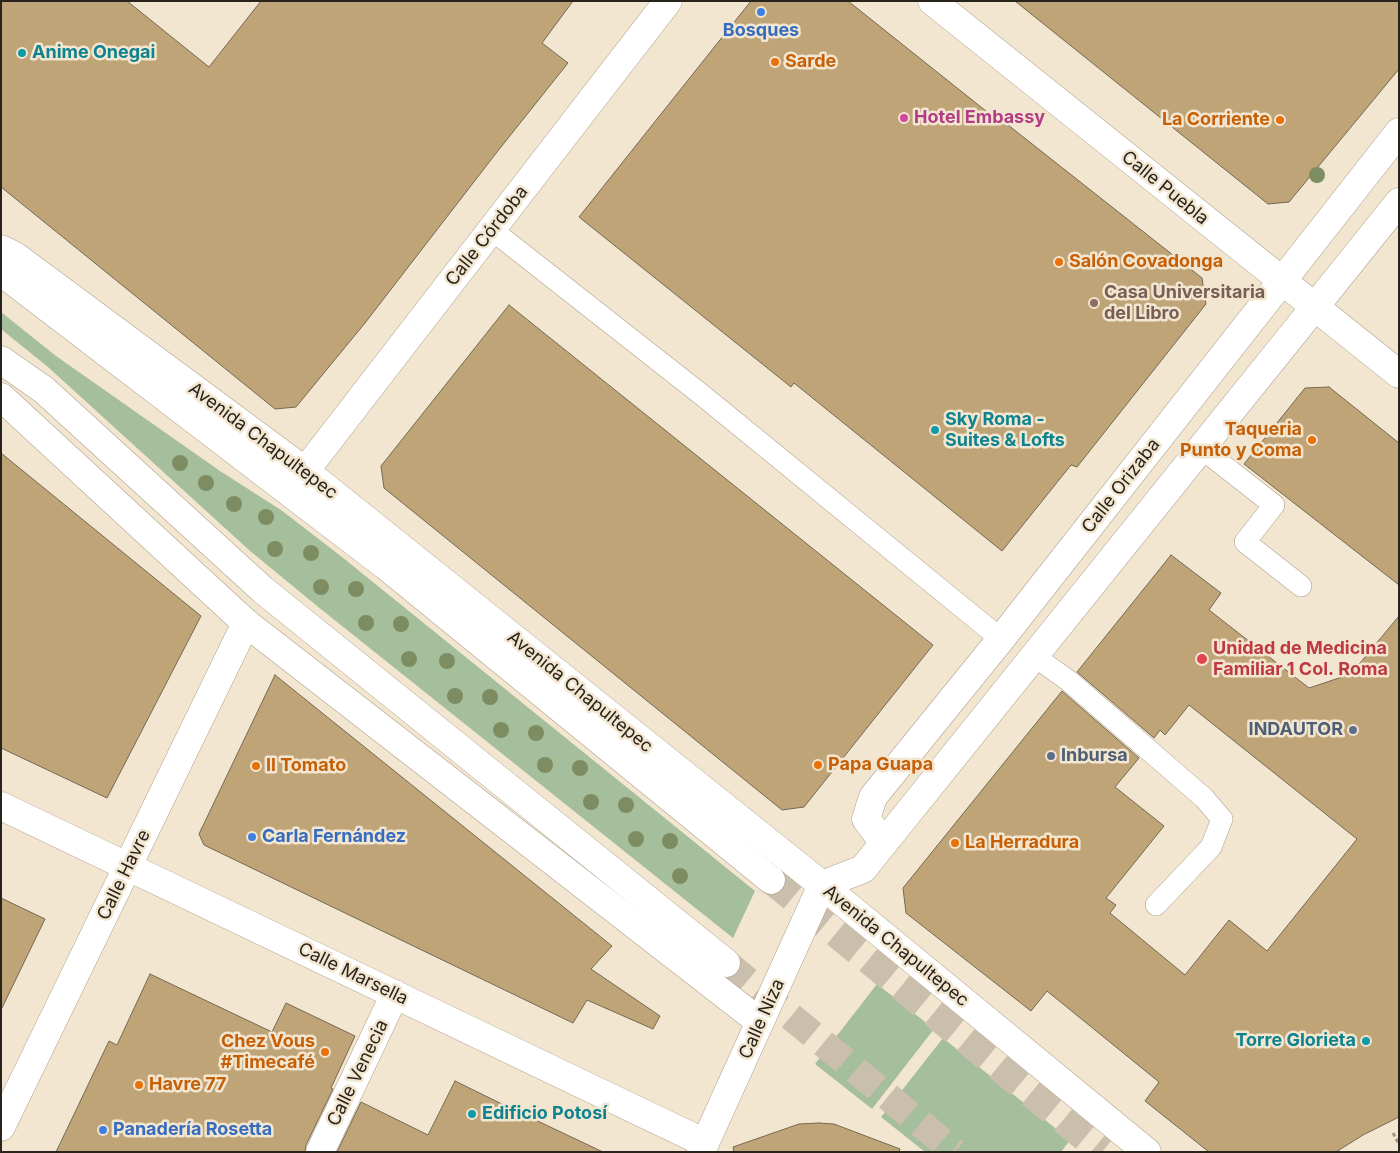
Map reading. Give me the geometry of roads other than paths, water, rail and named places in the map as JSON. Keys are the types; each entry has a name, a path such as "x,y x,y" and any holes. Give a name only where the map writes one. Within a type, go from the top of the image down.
{"street":[{"name":"Calle Córdoba","path":"305,471 668,1"},
{"name":"Calle Puebla","path":"932,1 1399,374"},
{"name":"Calle Orizaba","path":"884,843 866,819 873,797 1001,639 1399,132"},
{"path":"822,885 863,869 1399,202"},
{"name":"Avenida Chapultepec","path":"1,249 23,262 305,471 822,885 1147,1152"},
{"name":"Avenida Chapultepec","path":"1,272 386,566 770,880"},
{"path":"1,360 44,390 263,590 726,962"},
{"path":"1,397 246,623 760,1022"},
{"name":"Calle Havre","path":"1,1127 246,623"},
{"name":"Calle Marsella","path":"1,806 395,994 703,1147"},
{"name":"Calle Niza","path":"703,1147 822,885"},
{"name":"Calle Venecia","path":"320,1152 395,994"}],"lane":[{"path":"492,230 702,395 1001,639"},
{"path":"1201,448 1274,505 1245,542 1301,586"},
{"path":"1034,656 1069,681 1204,798 1222,820 1211,847 1156,905"}],"tunnel":[{"path":"771,880 1102,1152"},
{"path":"726,963 955,1152"}],"place":[{"name":"Bosques","path":"761,12"},
{"name":"Anime Onegai","path":"22,53"},
{"name":"Sarde","path":"775,62"},
{"name":"Hotel Embassy","path":"904,118"},
{"name":"La Corriente","path":"1280,120"},
{"name":"Salón Covadonga","path":"1059,262"},
{"name":"Casa Universitaria del Libro","path":"1094,303"},
{"name":"Sky Roma - Suites & Lofts","path":"935,430"},
{"name":"Taqueria Punto y Coma","path":"1312,440"},
{"name":"Unidad de Medicina Familiar 1 Col. Roma","path":"1202,659"},
{"name":"INDAUTOR","path":"1353,730"},
{"name":"Inbursa","path":"1051,756"},
{"name":"Papa Guapa","path":"818,765"},
{"name":"Il Tomato","path":"256,766"},
{"name":"Carla Fernández","path":"252,837"},
{"name":"La Herradura","path":"955,843"},
{"name":"Torre Glorieta","path":"1366,1041"},
{"name":"Chez Vous #Timecafé","path":"325,1052"},
{"name":"Havre 77","path":"139,1085"},
{"name":"Edificio Potosí","path":"472,1114"},
{"name":"Panadería Rosetta","path":"103,1130"}]}
